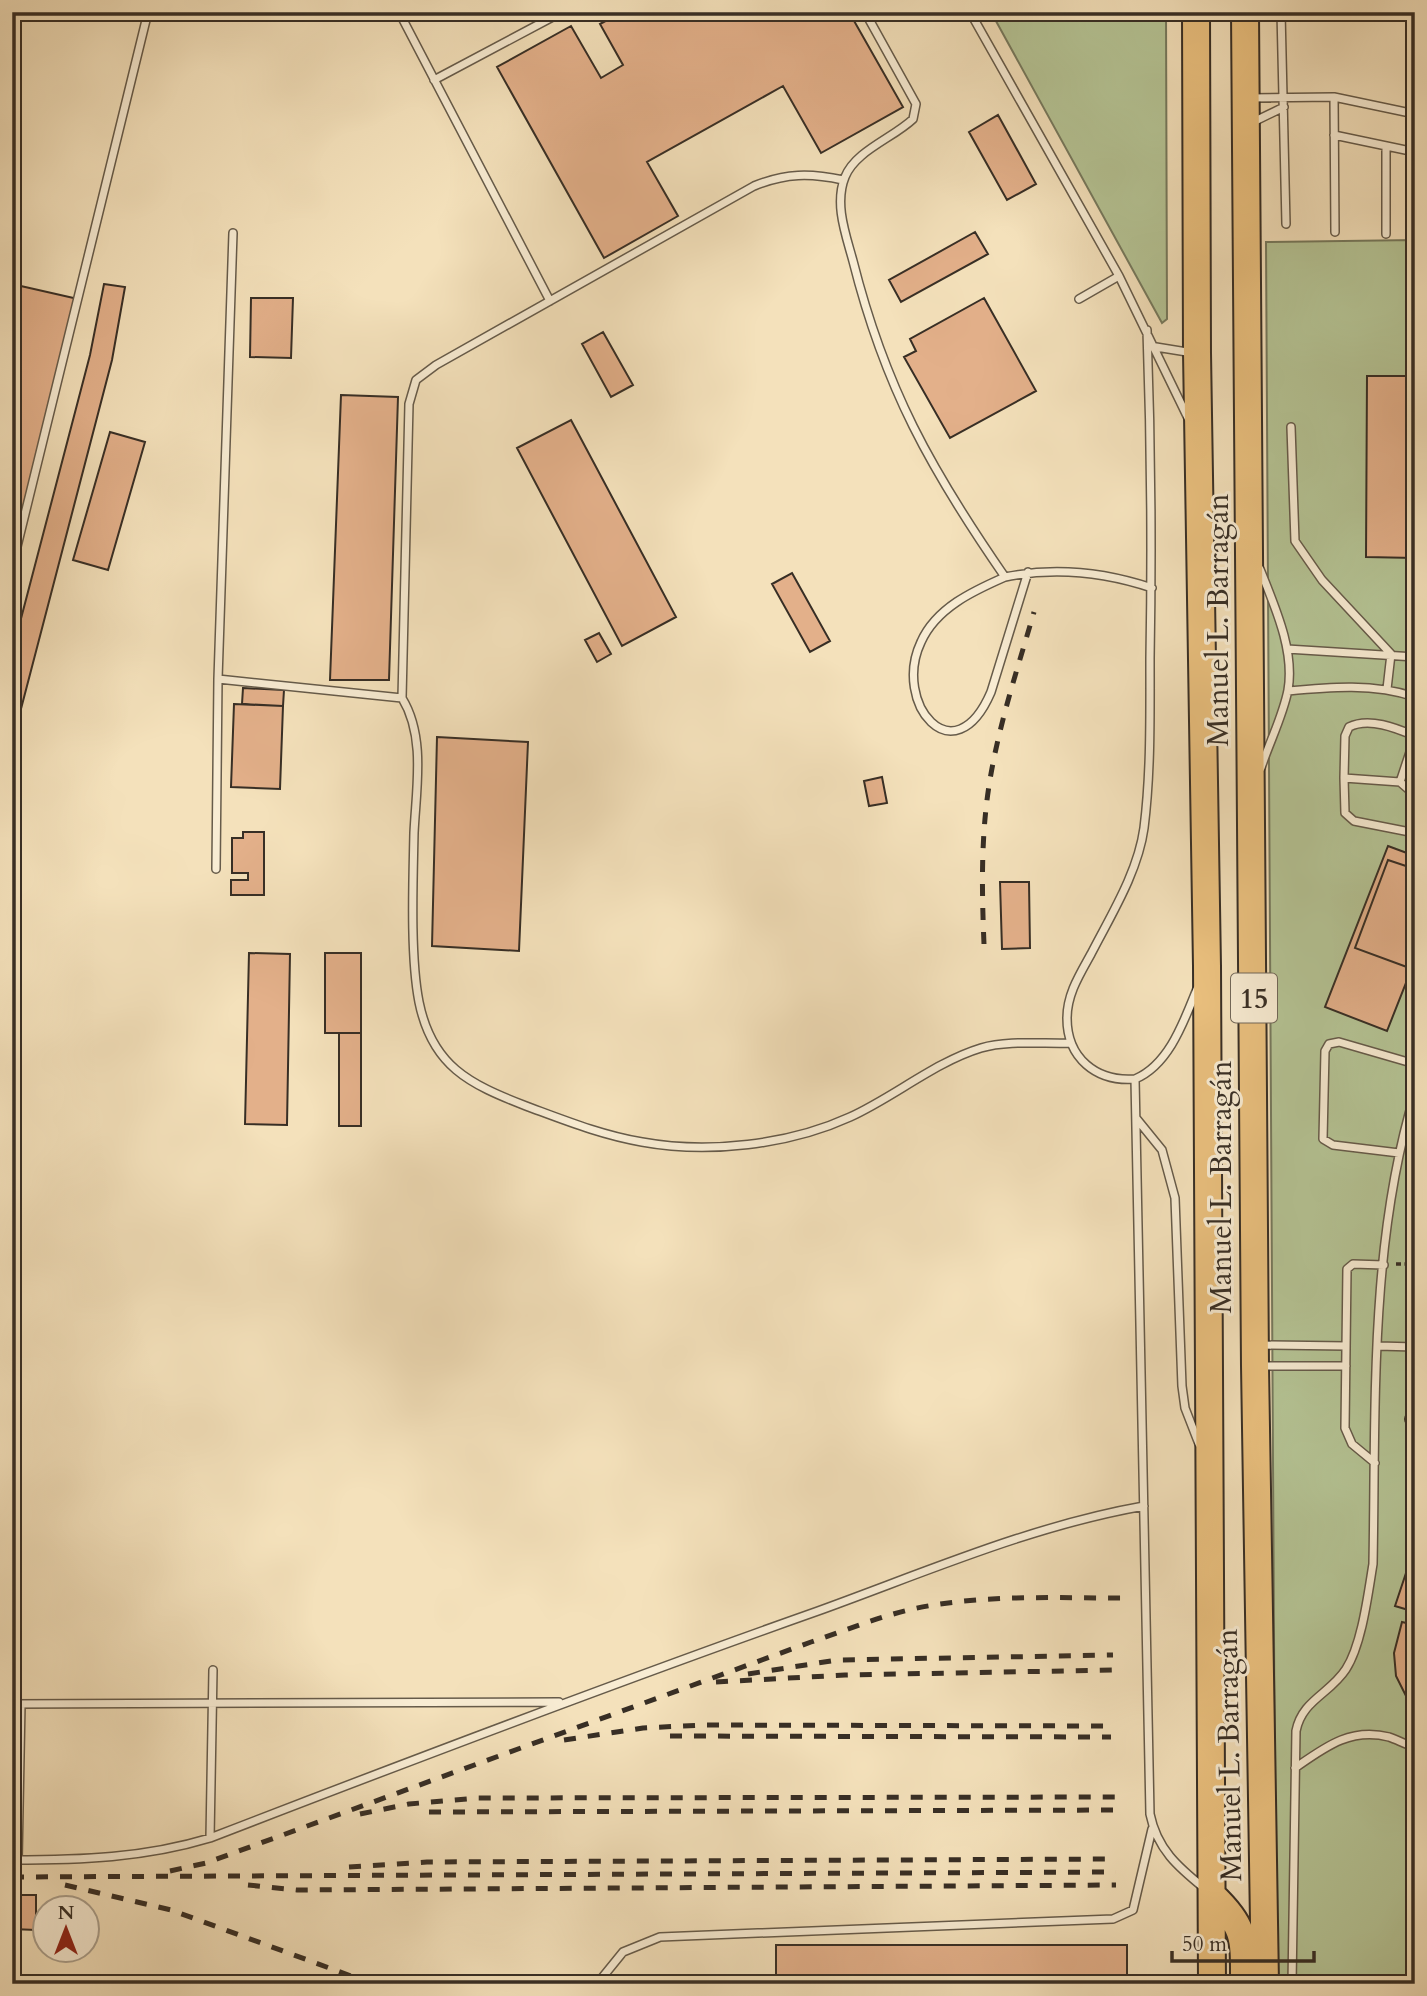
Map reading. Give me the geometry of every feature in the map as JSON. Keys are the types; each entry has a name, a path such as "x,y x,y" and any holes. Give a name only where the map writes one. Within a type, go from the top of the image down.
{"highway":[{"name":"Manuel L. Barragán","path":"1196,12 1197,353 1207,966 1212,1984"},
{"name":"Manuel L. Barragán","path":"1245,12 1255,1356 1265,1984"},
{"path":"1212,1895 1235,1919 1241,1931 1244,1984"}],"lane":[{"path":"12,567 148,12"},
{"path":"399,12 550,301"},
{"path":"434,80 562,12"},
{"path":"865,12 914,99 916,109 913,119 858,160 843,180 840,208 868,323 882,362 929,460 1005,577"},
{"path":"970,12 1119,276 1156,347 1180,405 1199,436"},
{"path":"1281,12 1286,223"},
{"path":"1246,98 1334,97 1415,114"},
{"path":"1334,97 1335,232"},
{"path":"1246,126 1283,108 1293,99"},
{"path":"1334,135 1415,152"},
{"path":"1386,146 1386,234"},
{"path":"843,180 791,174 754,186 436,365 416,380 411,391 402,698 412,717 417,744 414,842 418,998 424,1024 434,1046 448,1065 470,1082 587,1129 643,1143 729,1144 811,1132 837,1122 982,1048 1071,1043"},
{"path":"216,869 218,679 233,233"},
{"path":"1079,299 1119,276"},
{"path":"1147,330 1152,588 1149,767 1143,830 1128,880 1073,988 1067,1017 1071,1043 1079,1060 1091,1071 1105,1077 1135,1079 1155,1065 1172,1043 1207,966"},
{"path":"1156,347 1175,353 1197,353"},
{"path":"1290,427 1295,541 1322,580 1391,654 1387,689"},
{"path":"1251,545 1287,649 1288,691 1252,792"},
{"path":"1028,572 991,692 982,711 962,728 940,729 926,719 916,696 915,673 920,642 951,606 1005,577 1028,572 1098,574 1152,588"},
{"path":"1287,649 1415,657"},
{"path":"218,679 402,698"},
{"path":"1288,691 1327,688 1387,689 1415,697"},
{"path":"1400,782 1415,736 1383,725 1362,723 1349,727 1345,736 1344,807 1349,818 1415,833"},
{"path":"1345,778 1400,782 1415,795"},
{"path":"1399,1153 1334,1145 1323,1139 1325,1051 1329,1044 1339,1042 1415,1064"},
{"path":"597,1984 605,1970 623,1952 660,1937 1113,1919 1133,1910 1152,1829 1148,1797 1135,1079"},
{"path":"1292,1984 1298,1719 1304,1708 1346,1669 1362,1618 1373,1564 1378,1346 1384,1265 1399,1153 1415,1093"},
{"path":"1136,1118 1161,1150 1170,1172 1178,1225 1185,1408 1208,1460"},
{"path":"1375,1463 1352,1444 1345,1428 1348,1266 1384,1265"},
{"path":"1255,1356 1346,1346"},
{"path":"1378,1346 1415,1348"},
{"path":"1255,1356 1346,1366"},
{"path":"563,1702 16,1704 15,1860 129,1856 174,1849 210,1838 563,1702 1034,1533 1144,1506"},
{"path":"210,1838 213,1670"},
{"path":"1295,1768 1333,1741 1365,1733 1415,1747"},
{"path":"1152,1829 1172,1862 1212,1895"}],"path":[{"path":"1384,1265 1415,1264"}],"green space":[{"path":"991,12 1166,12 1167,319 1162,323"},
{"path":"1415,240 1415,1984 1276,1984 1266,242"}],"building":[{"path":"622,12 849,12 903,107 821,153 783,86 647,162 678,216 604,258 497,67 571,26 601,78 623,65 600,24"},
{"path":"998,115 1036,184 1007,200 969,132"},
{"path":"975,232 988,254 901,302 889,280"},
{"path":"12,284 78,299 12,549"},
{"path":"104,284 125,287 112,360 16,728 12,727 12,653 90,355"},
{"path":"251,298 293,298 291,358 250,357"},
{"path":"984,298 1036,391 950,438 904,357 916,351 910,339"},
{"path":"603,332 633,385 611,397 582,344"},
{"path":"1367,376 1415,376 1415,558 1366,557"},
{"path":"341,395 398,397 389,680 330,680"},
{"path":"571,420 676,617 622,646 517,448"},
{"path":"110,432 145,442 108,570 73,560"},
{"path":"792,573 830,641 810,652 772,584"},
{"path":"599,633 611,654 597,662 585,640"},
{"path":"243,688 284,690 283,706 242,704"},
{"path":"234,704 283,706 280,789 231,787"},
{"path":"437,737 528,742 519,951 432,946"},
{"path":"882,777 887,803 869,806 864,781"},
{"path":"243,832 264,832 264,895 231,895 231,880 248,880 248,873 232,873 232,838 243,838"},
{"path":"1388,846 1415,856 1415,960 1387,1031 1325,1007"},
{"path":"1388,860 1415,869 1415,970 1355,948"},
{"path":"1000,882 1029,882 1030,948 1002,949"},
{"path":"249,953 290,954 287,1125 245,1124"},
{"path":"325,953 361,953 361,1033 325,1033"},
{"path":"339,1033 361,1033 361,1126 339,1126"},
{"path":"1415,1360 1415,1375 1408,1371 1407,1366"},
{"path":"1411,1413 1417,1419 1411,1425 1405,1419"},
{"path":"1415,1546 1415,1612 1395,1606"},
{"path":"1402,1622 1415,1625 1415,1706 1406,1696 1396,1676 1394,1653"},
{"path":"12,1895 32,1895 32,1930 12,1929"},
{"path":"776,1945 1127,1945 1127,1984 776,1984"}],"railway":[{"path":"984,944 983,854 991,776 1007,705 1034,612"},
{"path":"170,1871 206,1863 887,1616 934,1605 981,1600 1121,1598"},
{"path":"748,1674 837,1660 1113,1655"},
{"path":"716,1682 845,1675 1114,1670"},
{"path":"564,1740 643,1728 704,1725 1110,1726"},
{"path":"670,1736 1111,1737"},
{"path":"360,1814 409,1804 477,1798 1120,1797"},
{"path":"429,1812 1121,1810"},
{"path":"349,1867 427,1862 1116,1859"},
{"path":"12,1877 1116,1872"},
{"path":"65,1885 171,1910 373,1984"},
{"path":"248,1885 297,1890 1116,1885"}]}
